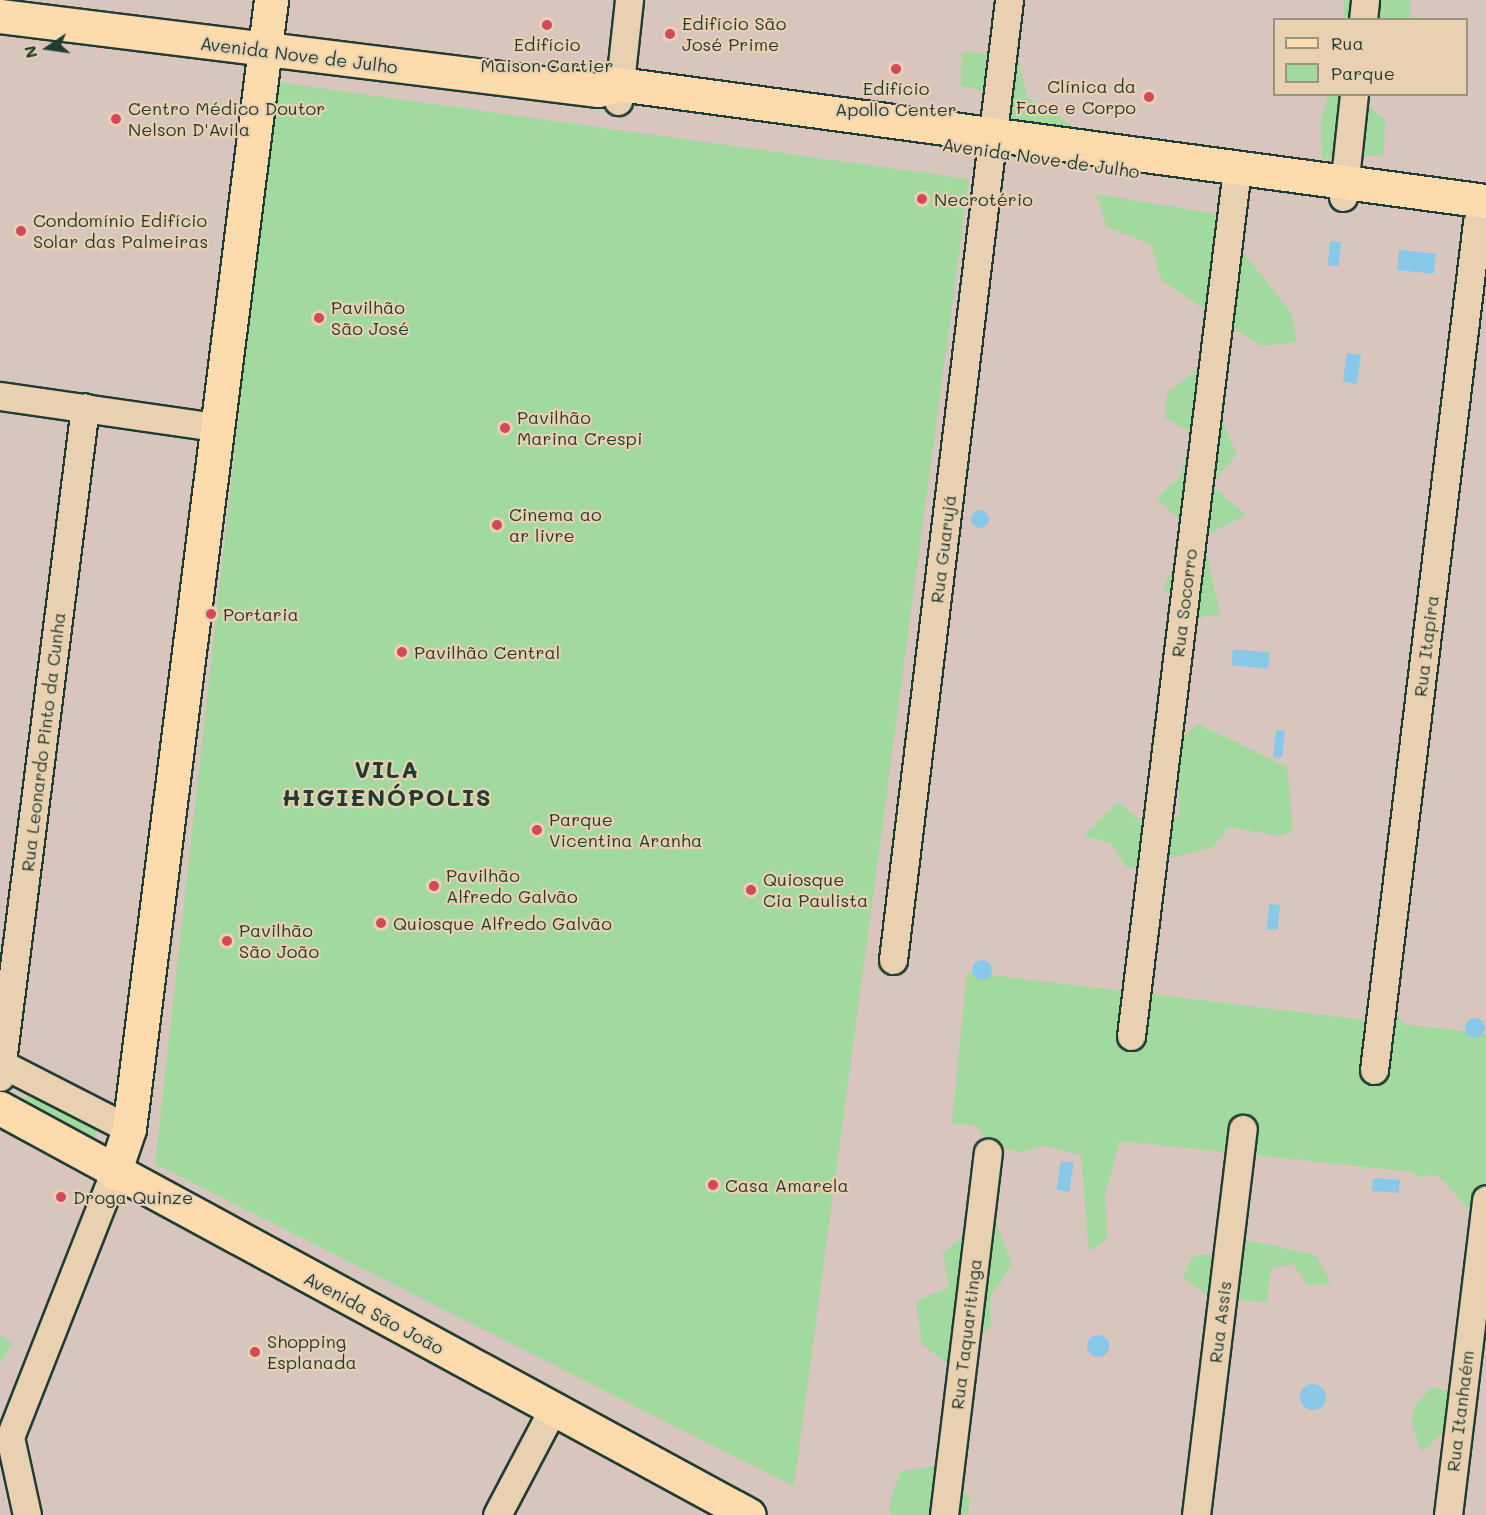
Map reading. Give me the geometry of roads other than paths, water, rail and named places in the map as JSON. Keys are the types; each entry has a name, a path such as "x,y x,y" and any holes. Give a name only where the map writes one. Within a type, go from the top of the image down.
{"main road":[{"path":"114,1173 129,1129 215,427 271,0"},
{"name":"Avenida Nove de Julho","path":"0,16 265,52 612,92 1343,191 1483,215"},
{"name":"Avenida São João","path":"0,1108 114,1173 749,1515"}],"street":[{"path":"612,92 629,0"},
{"name":"Rua Guarujá","path":"893,960 1010,0"},
{"path":"1363,18 1365,0"},
{"path":"1343,191 1354,96"},
{"name":"Rua Socorro","path":"1131,1036 1236,176"},
{"name":"Rua Itapira","path":"1374,1070 1483,215"},
{"path":"0,396 215,427"},
{"name":"Rua Leonardo Pinto da Cunha","path":"1,1070 85,407"},
{"path":"1,1070 129,1129"},
{"name":"Rua Assis","path":"1196,1515 1243,1129"},
{"name":"Rua Taquaritinga","path":"944,1515 988,1153"},
{"path":"27,1515 10,1437 114,1173"},
{"name":"Rua Itanhaém","path":"1448,1515 1486,1199"},
{"path":"497,1515 553,1410"}],"water":[{"path":"1330,241 1341,242 1339,266 1328,265"},
{"path":"1399,250 1436,254 1434,274 1397,270"},
{"path":"1347,353 1361,355 1357,384 1343,382"},
{"path":"976,510 984,510 989,515 987,526 976,528 971,523 971,515"},
{"path":"1233,649 1270,653 1268,669 1231,665"},
{"path":"1276,730 1285,731 1282,758 1273,757"},
{"path":"1269,904 1280,905 1278,930 1267,929"},
{"path":"982,960 989,963 992,970 989,977 982,980 975,977 972,970 975,963"},
{"path":"1475,1018 1482,1021 1485,1028 1482,1035 1475,1038 1468,1035 1465,1028 1468,1021"},
{"path":"1061,1161 1074,1163 1069,1192 1056,1190"},
{"path":"1373,1178 1400,1180 1399,1193 1372,1191"},
{"path":"1098,1335 1106,1338 1109,1346 1106,1354 1098,1357 1090,1354 1087,1346 1090,1338"},
{"path":"1313,1384 1322,1388 1326,1397 1322,1406 1313,1410 1304,1406 1300,1397 1304,1388"}],"place":[{"name":"Edifício Maison Cartier","path":"547,25"},
{"name":"Edifício São José Prime","path":"670,34"},
{"name":"Edifício Apollo Center","path":"896,69"},
{"name":"Clínica da Face e Corpo","path":"1149,97"},
{"name":"Centro Médico Doutor Nelson D'Avila","path":"116,119"},
{"name":"Necrotério","path":"922,199"},
{"name":"Condomínio Edifício Solar das Palmeiras","path":"21,231"},
{"name":"Pavilhão São José","path":"319,318"},
{"name":"Pavilhão Marina Crespi","path":"505,428"},
{"name":"Cinema ao ar livre","path":"497,525"},
{"name":"Portaria","path":"211,614"},
{"name":"Pavilhão Central","path":"402,652"},
{"name":"Parque Vicentina Aranha","path":"537,830"},
{"name":"Pavilhão Alfredo Galvão","path":"434,886"},
{"name":"Quiosque Cia Paulista","path":"751,890"},
{"name":"Quiosque Alfredo Galvão","path":"381,923"},
{"name":"Pavilhão São João","path":"227,941"},
{"name":"Casa Amarela","path":"713,1185"},
{"name":"Droga Quinze","path":"61,1197"},
{"name":"Shopping Esplanada","path":"255,1352"}],"district":[{"name":"VILA HIGIENÓPOLIS","path":"387,783"}]}
